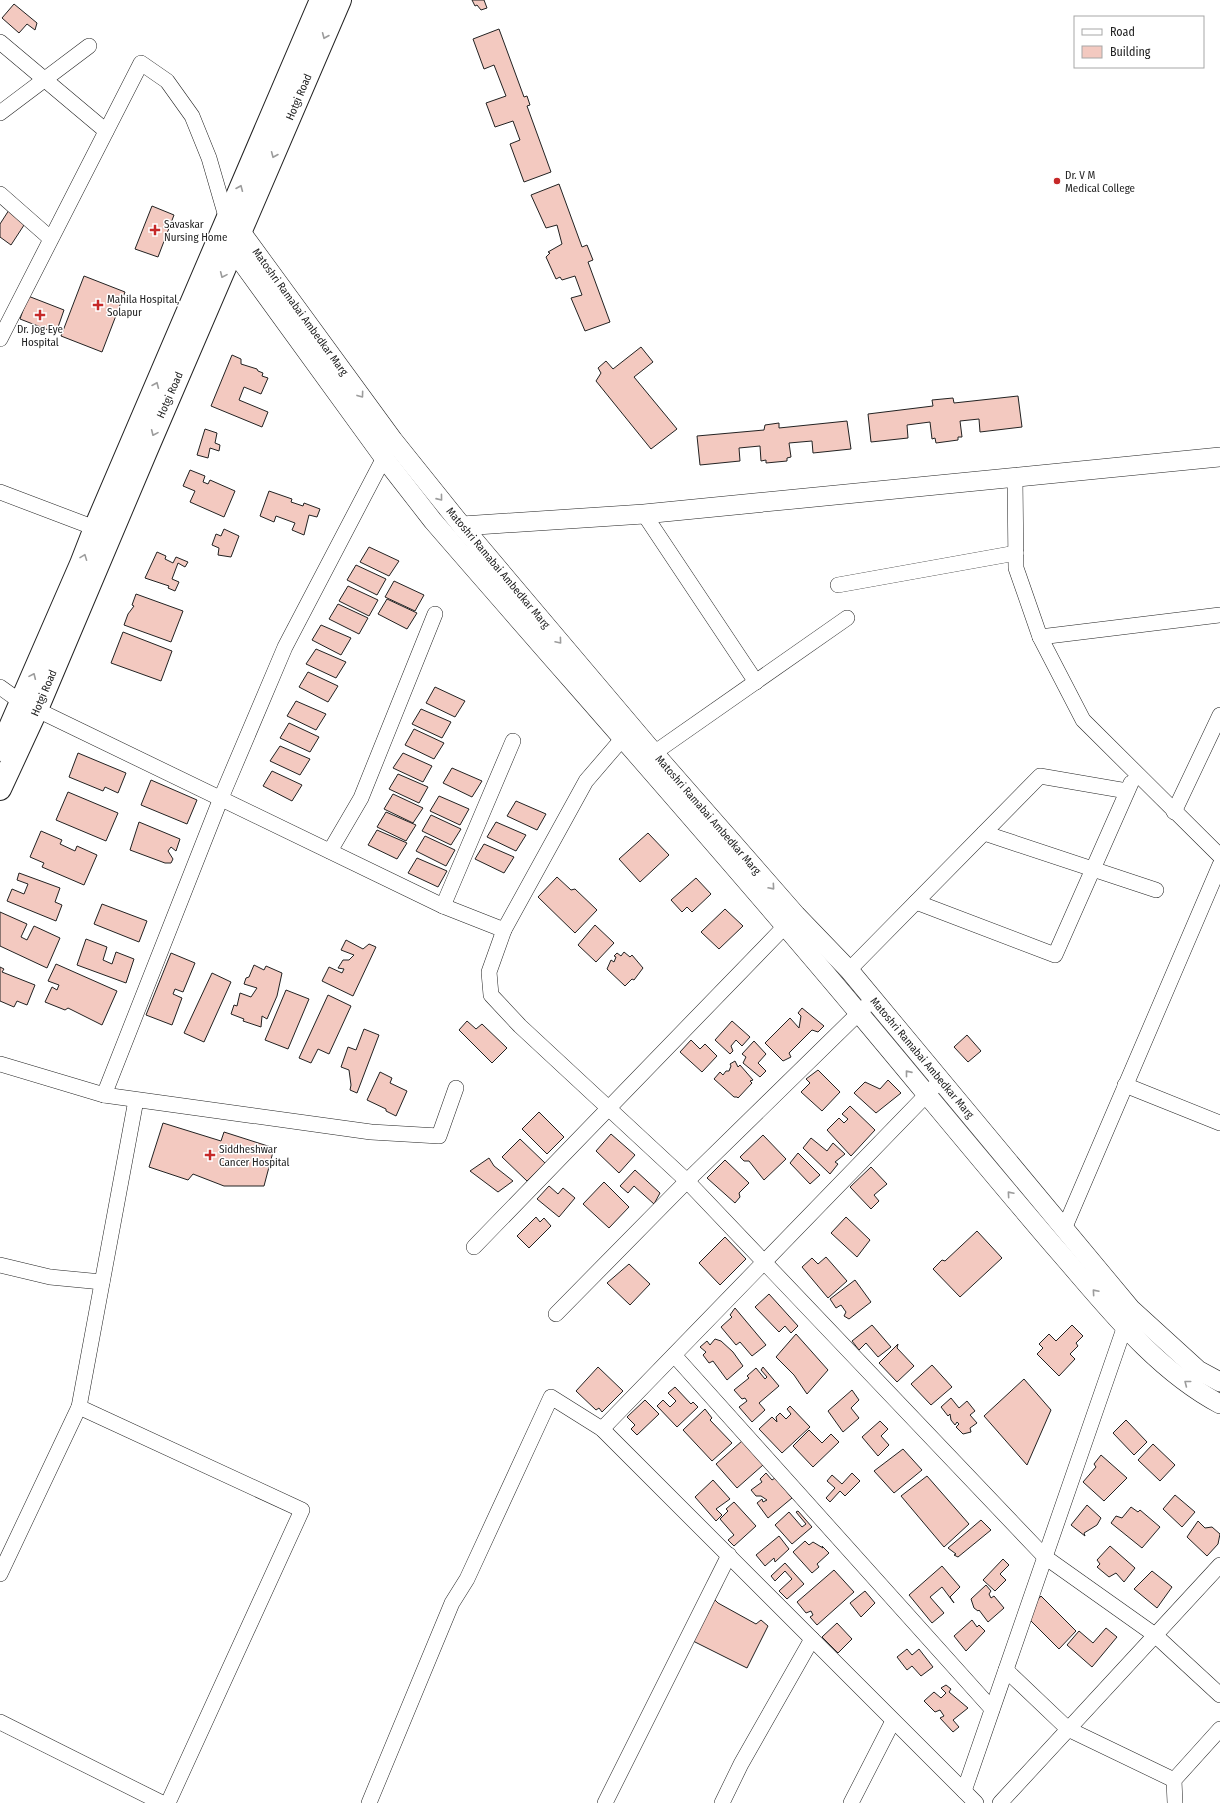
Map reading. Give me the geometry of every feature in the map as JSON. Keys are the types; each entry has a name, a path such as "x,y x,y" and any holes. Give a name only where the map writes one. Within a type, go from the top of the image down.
{"main road":[{"name":"Hotgi Road","path":"0,750 29,705 147,449 321,0"},
{"name":"Hotgi Road","path":"0,789 29,705 95,528 340,0"}],"street":[{"path":"0,42 106,131"},
{"path":"0,113 89,46"},
{"path":"0,339 5,314 50,238 141,63 167,81 192,116 209,158 230,235 384,458 433,521 627,733 791,921 858,1013 926,1095 1125,1327 1180,1378 1199,1393 1220,1404"},
{"path":"0,194 50,238"},
{"name":"Matoshri Ramabai Ambedkar Marg","path":"230,235 627,733 654,753 791,921 849,970 1131,1309 1198,1370 1220,1382"},
{"path":"104,1094 221,798 285,648 393,440"},
{"path":"462,526 644,514 1220,458"},
{"path":"1015,478 1016,568 1040,637 1083,720 1220,856"},
{"path":"0,492 95,528"},
{"path":"644,514 756,682"},
{"path":"838,585 1016,553"},
{"path":"330,851 361,798 436,614"},
{"path":"1040,637 1220,615"},
{"path":"654,753 847,618"},
{"path":"0,687 29,705 443,906 504,930"},
{"path":"1174,812 1220,715"},
{"path":"627,733 586,780 504,930 489,972 491,995 520,1026 687,1181 1045,1557 1155,1635 1220,1695"},
{"path":"443,906 513,741"},
{"path":"916,902 1056,955 1135,773"},
{"path":"849,970 1040,776 1127,791"},
{"path":"984,832 1156,890"},
{"path":"1064,1229 1220,865"},
{"path":"474,1247 791,921"},
{"path":"556,1314 687,1181 873,999"},
{"path":"0,1064 104,1094 136,1100 371,1132 439,1136 456,1088"},
{"path":"602,1429 940,1081"},
{"path":"1125,1085 1220,1124"},
{"path":"0,1574 79,1407 136,1100"},
{"path":"0,1265 50,1277 102,1282"},
{"path":"964,1791 1131,1309"},
{"path":"674,1355 992,1709"},
{"path":"369,1803 452,1602 467,1580 551,1397 602,1429 976,1803"},
{"path":"79,1407 302,1510 168,1803"},
{"path":"605,1803 729,1555"},
{"path":"1000,1803 1220,1565"},
{"path":"722,1803 741,1764 812,1639"},
{"path":"1006,1670 1068,1729 1174,1780"},
{"path":"851,1803 893,1721"},
{"path":"0,1722 162,1803"},
{"path":"1175,1803 1174,1780 1220,1729"}],"building":[{"path":"472,0 484,0 487,8 481,10 477,5 475,6"},
{"path":"14,4 37,23 35,30 27,24 19,33 2,18"},
{"path":"499,29 524,97 527,96 530,105 527,106 551,172 524,182 510,144 520,140 513,121 495,127 486,103 506,96 494,65 484,69 473,39"},
{"path":"559,184 582,247 587,245 593,260 588,262 610,322 585,331 571,298 582,295 575,276 562,280 560,277 556,279 546,257 550,253 548,252 562,244 557,225 546,228 531,195"},
{"path":"152,206 174,215 158,257 135,249"},
{"path":"9,210 26,222 11,245 0,237 0,224"},
{"path":"84,276 125,292 102,352 61,336"},
{"path":"28,296 64,310 56,333 20,319"},
{"path":"641,347 653,362 634,377 677,429 651,449 596,381 601,373 598,368 606,361 613,369"},
{"path":"232,355 241,359 241,364 257,369 263,373 262,376 268,378 261,394 244,387 239,400 268,412 262,427 211,406"},
{"path":"1018,396 1022,427 980,432 979,419 960,421 962,437 958,437 958,440 936,443 935,438 932,439 930,422 907,425 908,438 871,442 868,414 933,406 932,400 953,398 954,403"},
{"path":"847,421 851,449 813,453 812,441 789,443 791,457 787,458 787,461 766,463 766,460 761,461 760,446 739,448 740,461 700,465 697,436 764,430 765,425 779,423 779,428"},
{"path":"205,429 217,433 215,443 220,445 219,451 210,448 208,458 197,455"},
{"path":"190,470 205,476 203,482 208,484 210,480 235,491 224,517 190,502 195,491 183,486"},
{"path":"269,491 292,499 291,502 303,506 304,503 320,509 317,517 309,515 304,535 292,530 295,523 276,516 274,522 260,516"},
{"path":"224,529 239,536 231,557 218,555 219,548 212,545 216,534 221,536"},
{"path":"369,547 399,561 389,576 360,562"},
{"path":"157,552 166,556 165,559 173,563 176,557 188,562 185,567 178,563 172,579 179,582 175,591 168,588 169,586 145,578"},
{"path":"356,565 386,579 377,595 347,580"},
{"path":"394,581 424,595 415,611 385,597"},
{"path":"348,586 378,600 369,616 339,601"},
{"path":"136,594 183,611 171,642 124,625 128,614 134,606 132,605"},
{"path":"387,599 417,613 407,629 378,614"},
{"path":"338,604 368,618 359,634 329,619"},
{"path":"321,625 351,638 341,655 312,640"},
{"path":"123,632 172,651 161,681 111,663"},
{"path":"316,649 346,662 336,678 306,664"},
{"path":"308,672 338,686 328,702 299,687"},
{"path":"435,687 465,701 455,717 426,703"},
{"path":"296,701 326,714 316,730 287,716"},
{"path":"421,709 451,722 442,738 412,724"},
{"path":"289,723 319,737 310,752 280,738"},
{"path":"414,729 444,743 434,759 405,745"},
{"path":"280,746 310,759 300,775 270,761"},
{"path":"78,753 126,773 118,793 105,787 103,791 69,777"},
{"path":"403,753 432,766 423,782 393,768"},
{"path":"452,768 482,781 472,797 443,783"},
{"path":"272,771 302,785 292,801 263,786"},
{"path":"398,774 428,787 419,803 389,789"},
{"path":"151,780 197,800 187,824 141,805"},
{"path":"68,792 118,813 106,841 56,820"},
{"path":"393,794 423,808 413,823 384,809"},
{"path":"439,796 469,809 460,825 430,811"},
{"path":"516,801 546,814 537,830 507,816"},
{"path":"386,812 416,825 406,841 377,827"},
{"path":"431,815 461,829 451,845 422,831"},
{"path":"139,822 180,839 176,851 171,847 168,851 173,859 171,863 165,863 130,850"},
{"path":"496,822 526,835 516,851 487,837"},
{"path":"377,830 407,843 397,859 368,845"},
{"path":"41,831 62,840 60,844 75,851 77,846 97,855 84,885 42,867 44,863 30,857"},
{"path":"648,833 669,855 640,882 619,859"},
{"path":"425,836 455,850 446,866 416,851"},
{"path":"484,844 514,857 504,873 475,859"},
{"path":"417,858 447,871 438,887 408,873"},
{"path":"19,873 60,888 55,902 62,905 56,921 7,901 12,889 24,894 28,884 17,880"},
{"path":"557,877 571,890 575,889 597,910 575,933 538,897"},
{"path":"696,878 711,894 692,912 687,907 682,912 671,900"},
{"path":"102,904 147,921 139,942 94,924"},
{"path":"725,909 743,926 719,949 701,932"},
{"path":"0,912 27,924 21,937 27,940 34,926 60,938 47,968 0,946"},
{"path":"595,925 614,943 596,962 578,945"},
{"path":"86,939 107,947 103,960 112,964 116,952 134,959 126,983 77,965"},
{"path":"346,940 363,949 369,944 376,947 353,996 322,981 329,967 342,973 344,969 338,968 343,960 349,960 354,955 341,950"},
{"path":"624,952 630,957 632,955 643,968 634,980 632,979 625,986 607,969 611,960 614,962 616,957 614,956 617,953 621,956"},
{"path":"171,953 195,963 183,992 175,989 173,994 182,998 172,1025 146,1015"},
{"path":"56,964 117,991 102,1025 68,1008 65,1010 45,1002 52,987 57,990 59,985 48,981"},
{"path":"254,965 264,970 266,966 282,973 277,996 267,1019 262,1016 261,1027 243,1021 244,1019 231,1014 234,1005 237,1006 240,993 251,997 257,988 244,984"},
{"path":"0,967 4,969 2,972 35,985 27,1005 17,1001 14,1007 0,1001"},
{"path":"212,973 231,982 204,1042 184,1033"},
{"path":"286,990 309,999 288,1049 265,1040"},
{"path":"328,995 351,1006 329,1054 318,1049 311,1063 299,1058"},
{"path":"802,1008 824,1026 818,1032 812,1030 789,1053 791,1057 783,1061 765,1043 790,1018 799,1028 801,1016 798,1013"},
{"path":"467,1021 476,1029 482,1024 507,1048 492,1063 459,1030"},
{"path":"732,1021 750,1037 742,1046 736,1040 731,1046 733,1051 730,1054 715,1040"},
{"path":"364,1029 379,1035 357,1093 350,1090 351,1085 349,1070 341,1067 348,1047 356,1050"},
{"path":"967,1035 981,1051 968,1062 954,1047"},
{"path":"691,1040 700,1049 705,1044 717,1056 702,1072 680,1052"},
{"path":"754,1041 766,1054 758,1063 766,1071 760,1077 743,1063 746,1057 742,1054"},
{"path":"735,1061 738,1067 740,1065 753,1080 750,1081 752,1083 738,1098 734,1097 714,1079 720,1072 723,1075 726,1071 729,1071 731,1066 730,1064"},
{"path":"818,1070 840,1092 822,1111 801,1092 810,1083 806,1079"},
{"path":"380,1072 392,1078 390,1083 407,1091 396,1116 386,1111 386,1109 367,1100"},
{"path":"888,1080 901,1093 876,1113 854,1093 865,1082 880,1089"},
{"path":"850,1106 875,1130 851,1156 827,1130 839,1118 844,1123 848,1119 842,1114"},
{"path":"539,1112 564,1137 547,1154 522,1129"},
{"path":"163,1123 221,1141 224,1132 274,1148 264,1186 224,1186 193,1174 188,1180 149,1167"},
{"path":"611,1134 635,1155 619,1173 596,1151"},
{"path":"763,1135 786,1159 764,1180 749,1161 744,1161 740,1157"},
{"path":"811,1138 827,1151 833,1143 845,1154 835,1162 838,1164 830,1174 803,1148"},
{"path":"520,1139 545,1163 527,1181 502,1157"},
{"path":"798,1153 820,1175 810,1184 790,1163"},
{"path":"489,1158 494,1166 513,1181 498,1192 470,1171"},
{"path":"725,1160 749,1183 739,1193 740,1197 735,1203 707,1178"},
{"path":"871,1167 887,1184 874,1195 879,1201 871,1209 850,1187"},
{"path":"635,1170 660,1193 654,1204 634,1186 628,1193 620,1186"},
{"path":"604,1182 629,1207 609,1228 583,1204"},
{"path":"549,1186 558,1194 563,1188 575,1198 559,1217 537,1199"},
{"path":"536,1217 540,1222 544,1218 551,1226 529,1248 517,1236"},
{"path":"846,1217 870,1240 857,1257 831,1233"},
{"path":"977,1231 1002,1258 960,1297 933,1269 942,1260 945,1261"},
{"path":"725,1237 746,1259 720,1285 699,1263"},
{"path":"826,1257 847,1281 828,1298 802,1267 812,1258 818,1264"},
{"path":"629,1264 650,1284 630,1305 607,1283"},
{"path":"855,1280 871,1302 849,1319 844,1316 846,1312 841,1305 836,1308 830,1299"},
{"path":"769,1294 798,1326 791,1333 785,1326 779,1332 755,1307"},
{"path":"735,1308 766,1345 752,1356 740,1342 736,1345 721,1327 732,1317 730,1315"},
{"path":"872,1325 891,1347 878,1357 866,1343 859,1350 852,1341"},
{"path":"1072,1325 1083,1336 1076,1343 1078,1346 1070,1354 1075,1359 1059,1376 1037,1354 1043,1348 1039,1344 1049,1334 1056,1341"},
{"path":"796,1334 828,1370 807,1394 794,1375 776,1357"},
{"path":"715,1339 721,1341 733,1352 743,1366 727,1380 713,1361 709,1363 703,1355 706,1352 700,1347 707,1341 710,1345"},
{"path":"898,1344 897,1348 914,1366 897,1382 879,1363"},
{"path":"932,1365 952,1387 931,1405 911,1384"},
{"path":"598,1367 623,1391 602,1412 599,1408 596,1410 576,1391"},
{"path":"763,1367 779,1386 759,1403 765,1410 752,1422 739,1407 747,1401 745,1398 742,1399 734,1390 749,1378 747,1376 756,1368 765,1379 767,1377 761,1370"},
{"path":"1024,1379 1051,1410 1027,1465 984,1416"},
{"path":"675,1387 691,1404 693,1402 698,1407 677,1427 657,1406 663,1400 670,1407 676,1401 668,1393"},
{"path":"852,1390 859,1400 851,1408 859,1418 843,1432 828,1411"},
{"path":"951,1398 959,1408 967,1401 975,1411 970,1415 977,1423 970,1428 971,1432 963,1434 956,1427 959,1424 957,1422 955,1425 951,1420 950,1414 948,1416 941,1407"},
{"path":"645,1400 659,1414 637,1435 631,1429 635,1425 627,1417"},
{"path":"790,1406 810,1427 782,1453 759,1429 772,1417 777,1422 776,1417 780,1413 786,1419 791,1414 787,1409"},
{"path":"705,1409 712,1418 710,1420 732,1443 712,1461 683,1430"},
{"path":"1126,1420 1147,1442 1134,1455 1113,1433"},
{"path":"880,1421 888,1429 881,1436 889,1445 878,1456 862,1437"},
{"path":"809,1430 822,1443 831,1434 839,1442 813,1467 793,1446"},
{"path":"742,1441 763,1465 737,1488 716,1464"},
{"path":"1153,1444 1175,1465 1160,1481 1138,1460"},
{"path":"903,1449 922,1470 894,1493 874,1471"},
{"path":"1101,1455 1127,1478 1104,1501 1083,1482 1096,1467 1094,1464"},
{"path":"766,1473 772,1480 775,1478 792,1498 768,1518 757,1503 762,1499 763,1502 767,1500 761,1496 756,1496 751,1490 762,1482 760,1479"},
{"path":"852,1473 860,1481 845,1496 840,1491 830,1502 826,1498 835,1488 827,1481 832,1475 842,1484"},
{"path":"927,1476 969,1524 944,1547 901,1496"},
{"path":"713,1480 730,1499 716,1509 722,1515 716,1521 695,1497"},
{"path":"1175,1495 1195,1512 1182,1527 1163,1509"},
{"path":"734,1502 756,1526 734,1546 728,1540 734,1535 720,1519 728,1511 726,1509"},
{"path":"1087,1505 1101,1518 1097,1525 1084,1533 1085,1536 1071,1525"},
{"path":"1131,1507 1138,1512 1140,1510 1160,1527 1142,1548 1111,1523 1116,1516 1122,1518"},
{"path":"798,1511 812,1527 792,1544 775,1525 789,1512 802,1527 806,1524 796,1512"},
{"path":"981,1520 991,1530 958,1557 954,1555 956,1554 948,1548"},
{"path":"1198,1521 1205,1528 1212,1527 1220,1534 1218,1544 1207,1556 1187,1537"},
{"path":"779,1536 789,1549 775,1562 774,1558 765,1566 756,1555"},
{"path":"805,1541 809,1545 813,1542 823,1548 822,1546 829,1553 817,1564 819,1567 812,1573 793,1552"},
{"path":"1110,1546 1135,1568 1124,1582 1116,1573 1109,1577 1097,1567 1100,1564 1097,1560"},
{"path":"1003,1559 1009,1565 1000,1574 1006,1580 995,1591 983,1580"},
{"path":"785,1563 804,1584 787,1599 779,1591 792,1579 785,1571 775,1581 771,1576"},
{"path":"942,1566 960,1587 950,1597 954,1603 942,1587 930,1597 944,1613 932,1623 909,1595"},
{"path":"834,1570 854,1592 817,1625 810,1617 813,1615 811,1611 806,1613 797,1602"},
{"path":"1152,1571 1172,1587 1157,1608 1134,1589"},
{"path":"986,1585 991,1591 989,1594 991,1598 994,1596 1004,1608 988,1622 979,1610 978,1611 974,1608 971,1599"},
{"path":"865,1591 875,1603 861,1617 850,1603"},
{"path":"1041,1596 1076,1631 1059,1649 1028,1618 1030,1608"},
{"path":"712,1597 718,1603 756,1624 761,1620 768,1626 747,1668 687,1638"},
{"path":"972,1620 977,1627 979,1625 985,1631 966,1651 954,1636"},
{"path":"837,1623 852,1639 838,1653 822,1637"},
{"path":"1106,1628 1117,1637 1092,1667 1067,1645 1079,1631 1093,1643"},
{"path":"907,1649 912,1655 919,1649 933,1667 921,1676 912,1666 907,1670 897,1657"},
{"path":"946,1685 951,1689 949,1692 968,1708 953,1720 959,1727 953,1732 940,1718 944,1716 940,1710 935,1712 924,1701 934,1692 941,1698 946,1693 941,1688"}],"place":[{"name":"Dr. V M Medical College","path":"1057,181"},
{"name":"Savaskar Nursing Home","path":"155,230"},
{"name":"Mahila Hospital, Solapur","path":"98,305"},
{"name":"Dr. Jog Eye Hospital","path":"40,315"},
{"name":"Siddheshwar Cancer Hospital","path":"210,1155"}]}
